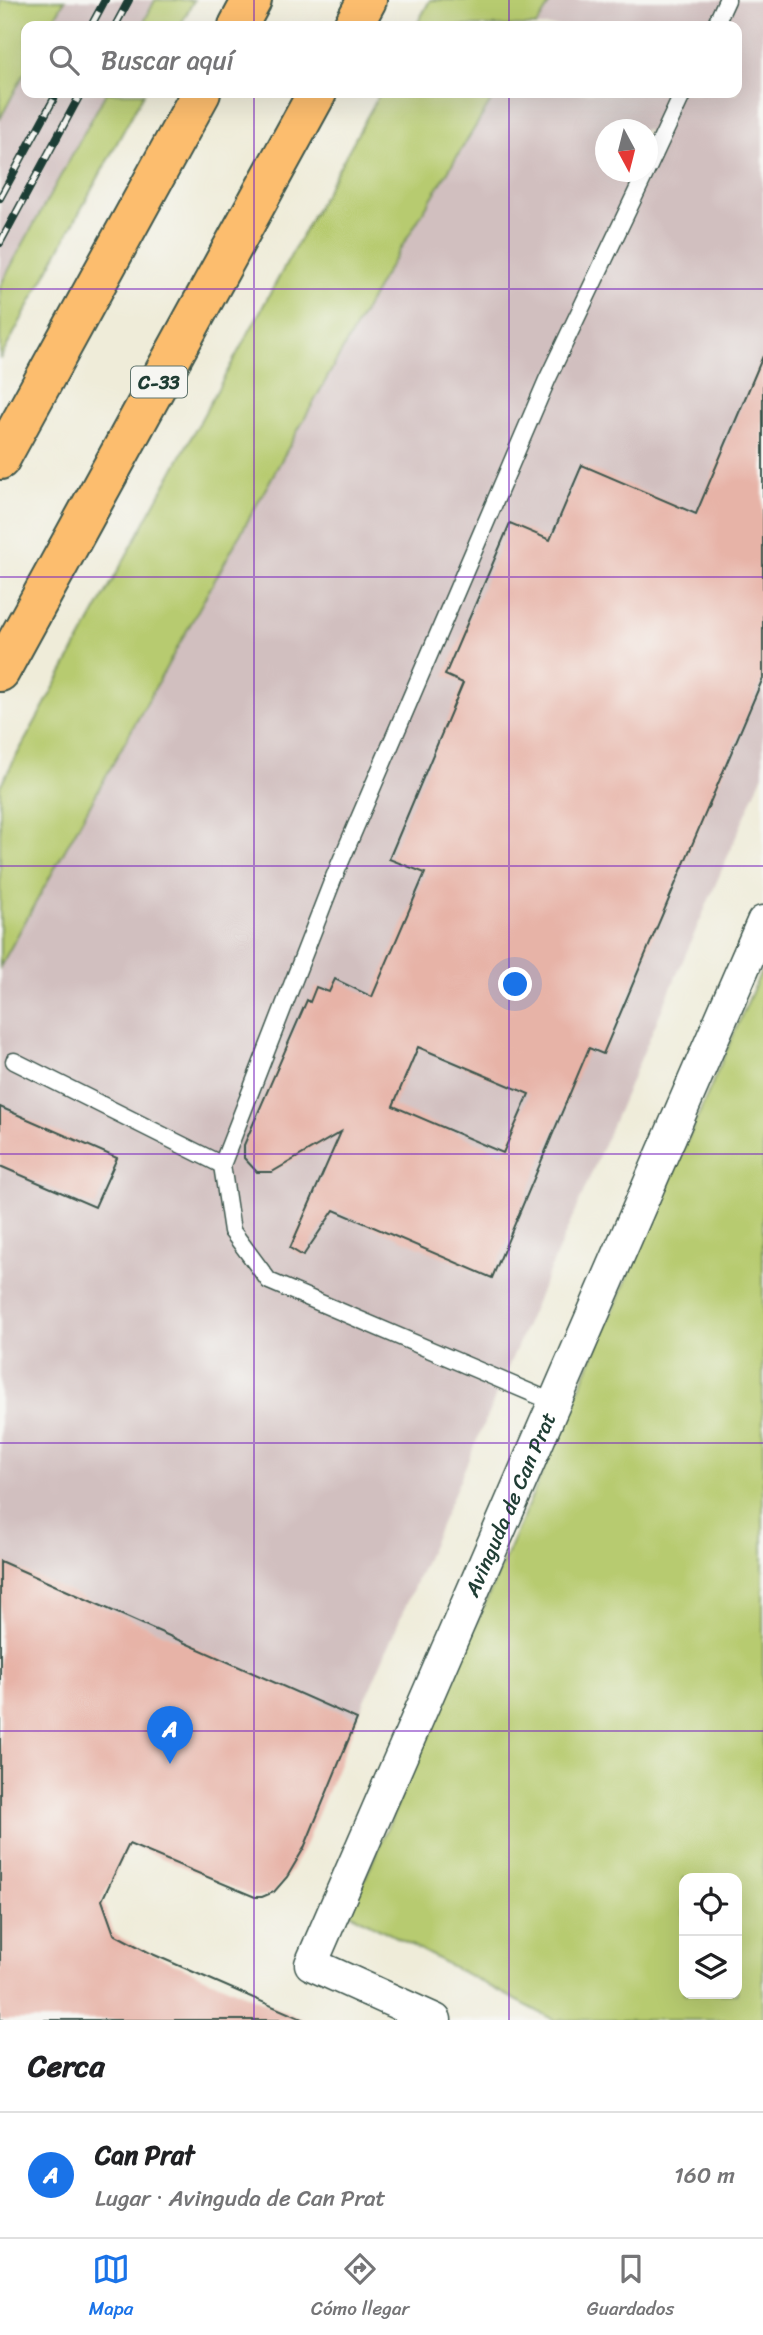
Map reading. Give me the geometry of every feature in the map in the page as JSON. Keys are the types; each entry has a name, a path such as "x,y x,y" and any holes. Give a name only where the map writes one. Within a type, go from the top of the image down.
{"highway":[{"path":"241,21 252,0"},
{"path":"356,21 367,0"},
{"path":"0,460 198,98"},
{"name":"C-33","path":"0,672 314,98"}],"street":[{"name":"Avinguda de Can Prat","path":"435,2020 312,1964 763,922"}],"lane":[{"path":"717,21 727,0"},
{"path":"658,146 681,98"},
{"path":"555,1403 269,1281 232,1231 222,1165 339,864 547,380 641,182"},
{"path":"14,1061 222,1165"}],"shaded area":[{"path":"65,0 155,0 144,21 53,21"},
{"path":"552,0 763,0 763,774 357,1719 0,1561 0,967 382,279 493,98 742,98 742,21 539,21"},
{"path":"21,79 21,98 103,98 0,286 0,119"}],"green space":[{"path":"0,0 65,0 53,21 21,21 21,79 0,119"},
{"path":"155,0 194,0 183,21 144,21"},
{"path":"430,0 552,0 539,21 419,21"},
{"path":"103,98 141,98 0,359 0,286"},
{"path":"377,98 493,98 382,279 0,967 0,786"},
{"path":"763,967 763,2020 554,2020 350,1913"}],"building":[{"path":"763,356 763,678 603,1054 589,1048 492,1278 334,1210 303,1256 290,1248 341,1132 272,1172 257,1172 244,1158 244,1145 307,1000 310,1002 316,987 329,992 335,979 372,997 425,873 389,859 463,683 445,675 510,523 550,540 582,465 696,514","holes":["418,1047 529,1094 503,1153 393,1106"]},
{"path":"0,1107 117,1158 95,1207 0,1166"},
{"path":"0,1561 357,1719 304,1848 287,1877 274,1892 255,1897 129,1844 102,1900 114,1934 150,1953 304,2020 0,2020"}],"railway":[{"path":"94,21 105,0"},
{"path":"118,21 129,0"},
{"path":"0,198 54,98"},
{"path":"0,243 78,98"}],"place":[{"name":"Can Prat","path":"170,1764"}]}
